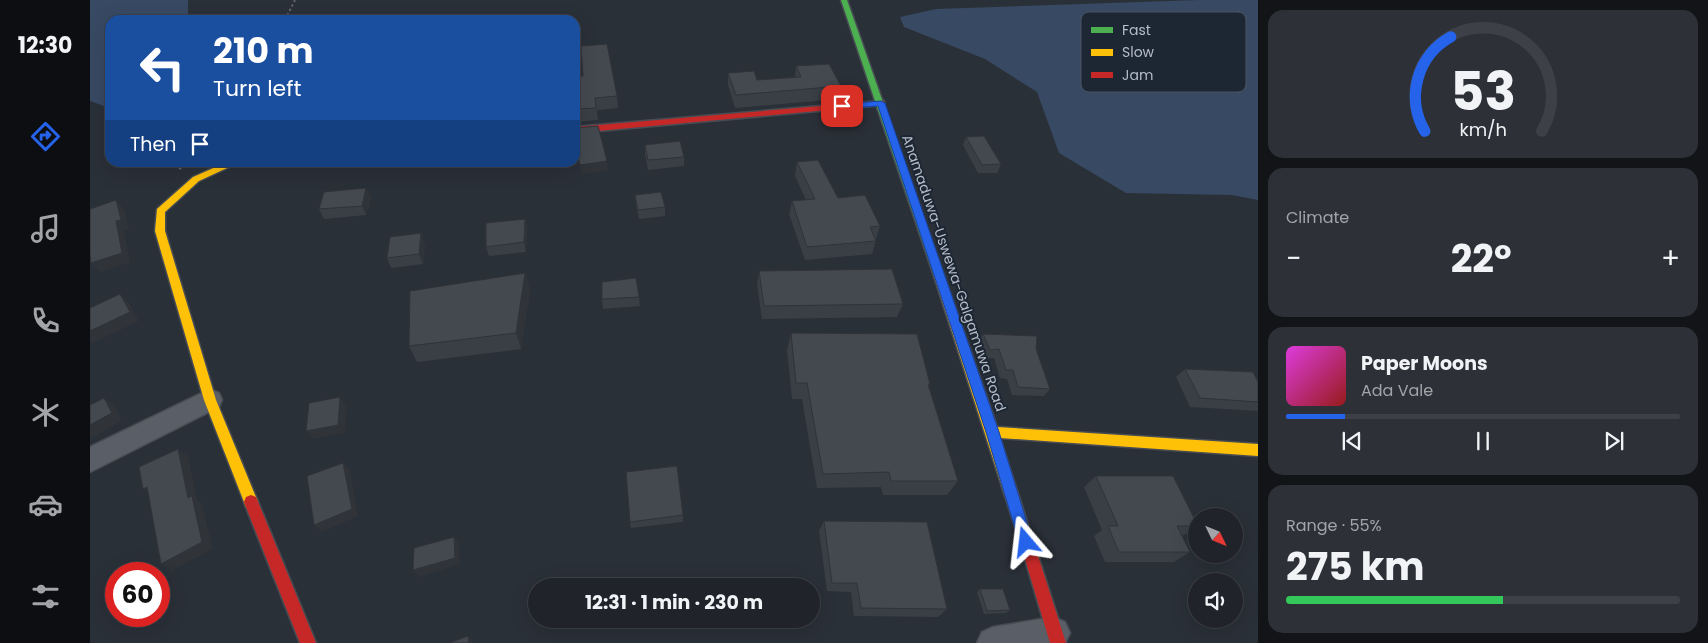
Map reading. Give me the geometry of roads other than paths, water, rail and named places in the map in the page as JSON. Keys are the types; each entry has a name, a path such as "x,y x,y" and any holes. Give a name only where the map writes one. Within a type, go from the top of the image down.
{"street":[{"name":"Anamaduwa-Uswewa-Galgamuwa Road","path":"844,0 881,103 992,432 1056,638"},
{"path":"580,130 881,103"},
{"path":"224,167 196,179 160,210 160,231 210,400 308,643"},
{"path":"90,460 210,400"},
{"path":"992,432 1258,450"},
{"path":"993,643 1056,638"}],"water":[{"path":"90,0 188,0 188,15 105,15 105,106 90,101"},
{"path":"1198,0 1258,0 1258,200 1232,195 1126,193 1059,153 1037,92 985,59 904,27 900,17 936,9"}]}
